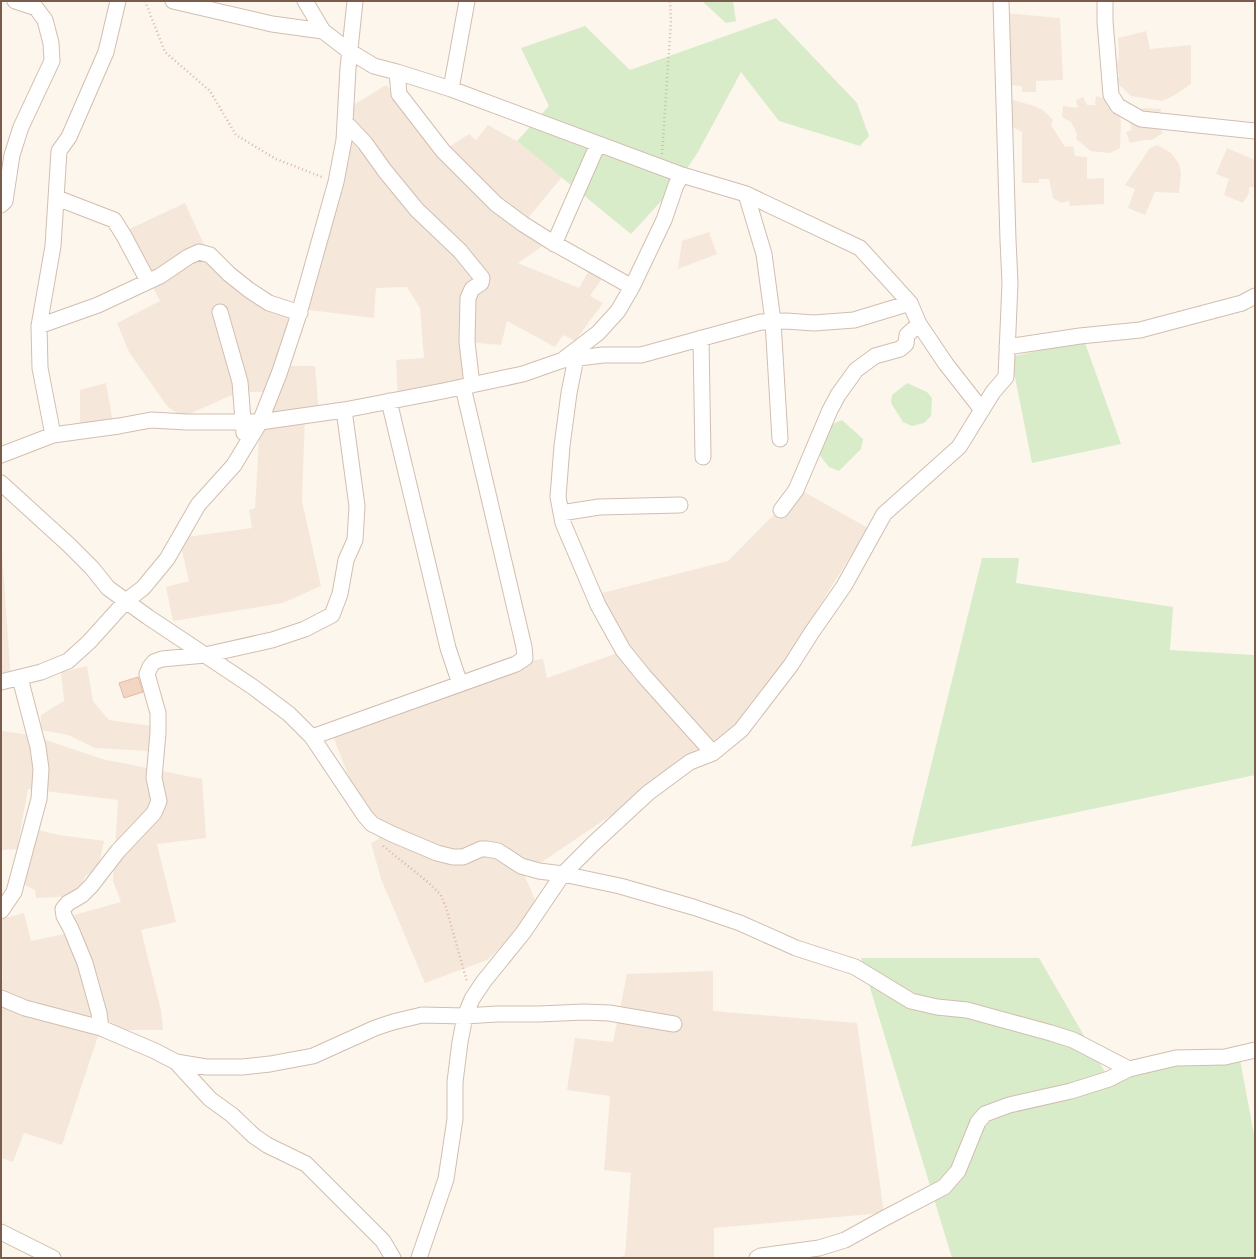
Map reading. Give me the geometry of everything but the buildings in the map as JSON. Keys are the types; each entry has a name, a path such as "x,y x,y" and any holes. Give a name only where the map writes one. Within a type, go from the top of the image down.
{"street":[{"path":"1,205 5,201 12,155 21,127 52,61 51,43 45,20 36,8 15,1"},
{"path":"53,435 40,368 39,326 54,246 59,151 69,136 106,52 118,1"},
{"path":"173,1 272,24 323,31"},
{"path":"305,1 323,31 349,51 374,66 451,89 682,175 746,194 860,248 910,303 919,324 946,364 982,410"},
{"path":"1,682 41,672 68,661 89,642 126,601 143,588 167,559 198,506 234,465 260,422 300,313 336,182 346,123 349,51 355,1"},
{"path":"451,89 468,1"},
{"path":"419,1258 446,1179 455,1119 455,1082 465,1016 472,1000 484,981 523,933 563,874 592,844 648,793 690,762 713,753 741,730 792,665 812,632 844,586 884,514 960,447 993,392 1006,377 1010,283 1006,201 1001,1"},
{"path":"1105,1 1105,21 1111,95 1118,106 1142,119 1255,131"},
{"path":"397,72 399,94 443,151 496,204 554,244 632,287"},
{"path":"312,737 516,664 525,658 524,647 467,386 468,298 472,290 481,283 482,278 460,251 417,210 385,171 365,143 346,123"},
{"path":"554,244 598,144"},
{"path":"682,175 676,185 664,220 632,287 618,311 598,333 570,359 558,497 563,523 598,605 623,650 644,676 713,753"},
{"path":"746,194 764,254 774,321 780,439"},
{"path":"57,198 114,220 148,281"},
{"path":"39,326 98,305 160,276 188,257 199,252 210,255 229,274 269,304 300,313"},
{"path":"1007,347 1080,336 1140,330 1242,303 1255,296"},
{"path":"1,455 53,435 151,420 243,423 344,410 523,374 570,359 603,355 641,355 761,322 774,321 814,323 854,320 910,303"},
{"path":"220,312 240,382 244,448"},
{"path":"781,510 796,490 830,410 838,395 856,370 875,356 900,349 906,344 907,335 919,324"},
{"path":"701,338 703,457"},
{"path":"389,401 448,648 460,684"},
{"path":"101,1028 99,1013 85,963 64,916 63,909 68,902 82,895 91,886 118,851 154,813 158,806 158,794 154,778 158,733 158,713 148,679 150,667 154,662 162,659 205,655 272,640 304,629 332,615 340,594 346,560 356,540 357,506 344,410"},
{"path":"1,483 69,545 92,568 108,588 253,687 289,714 312,737 364,816 372,824 392,834 453,857 463,857 488,849 498,852 521,866 539,871 563,874 652,894 740,923 796,948 855,967 911,1001 937,1007 967,1010 1051,1033 1073,1040 1129,1069"},
{"path":"561,513 599,507 680,505"},
{"path":"1,911 14,892 39,799 41,769 38,747 20,678"},
{"path":"1,998 25,1008 101,1028 155,1051 176,1062 206,1067 243,1067 270,1064 313,1056 375,1028 392,1022 422,1015 465,1016 584,1012 609,1013 674,1024"},
{"path":"757,1258 761,1256 819,1248 845,1240 944,1187 958,1171 978,1122 985,1114 1009,1105 1071,1091 1109,1079 1129,1069 1176,1058 1225,1057 1255,1050"},
{"path":"176,1062 210,1099 232,1115 254,1136 267,1145 306,1164 383,1241 394,1258"},
{"path":"1,1232 24,1245 53,1258"},
{"path":"24,1245 41,1258"}],"path":[{"path":"145,1 165,52 210,91 236,135 276,159 336,182"},
{"path":"661,167 671,21 670,1"},
{"path":"382,846 429,883 440,894 446,907 472,1000"}],"shaded area":[{"path":"993,12 1060,18 1063,80 1036,81 1036,92 1022,92 1022,86 1010,85 999,79 994,51"},
{"path":"1146,31 1150,49 1191,45 1191,84 1175,95 1162,101 1131,96 1116,82 1119,77 1117,65 1119,57 1118,38"},
{"path":"386,85 443,151 469,134 476,140 488,125 517,141 562,177 523,224 550,241 518,263 579,288 592,265 606,273 590,296 603,303 575,341 563,335 555,347 507,321 501,345 467,342 472,385 398,400 396,360 424,358 420,308 407,287 376,288 374,318 301,309 344,111"},
{"path":"999,96 1043,110 1053,120 1051,125 1065,147 1073,146 1075,156 1087,157 1087,179 1104,178 1104,204 1070,206 1069,201 1061,203 1053,198 1049,179 1039,179 1039,183 1022,183 1022,132 1003,122 1008,110 996,106"},
{"path":"1096,96 1107,99 1117,110 1121,120 1120,148 1110,153 1091,151 1076,139 1077,134 1071,122 1062,117 1063,106 1078,108 1076,100 1083,97 1087,105 1095,105"},
{"path":"1144,108 1161,109 1160,128 1163,133 1152,140 1130,143 1126,132 1132,130 1128,116"},
{"path":"1157,145 1171,153 1179,164 1181,173 1179,193 1155,192 1145,215 1128,208 1135,189 1125,185 1150,148"},
{"path":"1227,148 1255,160 1255,187 1249,187 1249,193 1243,203 1224,195 1229,179 1216,174"},
{"path":"185,203 206,249 257,295 301,309 282,366 315,366 319,413 305,415 302,501 321,586 283,603 173,621 166,587 189,581 179,538 252,528 249,510 255,508 260,422 271,392 239,392 182,417 167,406 129,352 117,323 160,301 123,232"},
{"path":"709,232 717,254 678,269 682,241"},
{"path":"106,383 113,423 80,423 80,390"},
{"path":"799,489 868,528 774,679 738,724 626,822 610,816 524,874 539,909 531,919 487,960 425,983 381,879 371,843 379,839 359,803 329,726 497,666 543,659 547,678 623,651 594,595 728,561"},
{"path":"1,539 11,680 1,682"},
{"path":"87,666 93,701 109,720 151,726 150,751 95,748 68,735 41,730 41,715 64,701 61,672"},
{"path":"1,731 31,735 102,759 202,779 206,838 157,844 176,922 141,930 161,1010 163,1030 100,1030 62,1145 24,1133 13,1162 1,1158 1,984 3,976 1,971 1,919 24,913 31,941 78,931 74,915 121,902 113,881 118,800 28,789 17,849 1,850"},
{"path":"31,828 59,835 104,841 98,869 85,876 79,896 36,898 35,890 19,882"},
{"path":"713,971 713,1011 857,1023 884,1213 714,1228 714,1258 618,1258 625,1255 631,1173 604,1170 610,1096 567,1090 575,1038 613,1042 627,974"}],"green space":[{"path":"702,1 733,1 736,21 726,23"},
{"path":"776,18 857,103 869,136 860,146 779,121 741,72 698,152 676,185 631,234 517,141 549,106 521,48 585,26 630,70"},
{"path":"1084,340 1121,444 1032,463 1011,357"},
{"path":"907,383 927,392 932,398 931,416 924,423 912,426 903,422 891,403 892,395"},
{"path":"842,420 863,439 861,449 839,471 829,467 821,457 816,447 826,427"},
{"path":"982,558 1019,558 1016,583 1173,607 1170,650 1254,655 1255,775 911,847"},
{"path":"861,958 1039,958 1109,1079 1129,1069 1239,1054 1255,1140 1255,1258 952,1258"}]}
